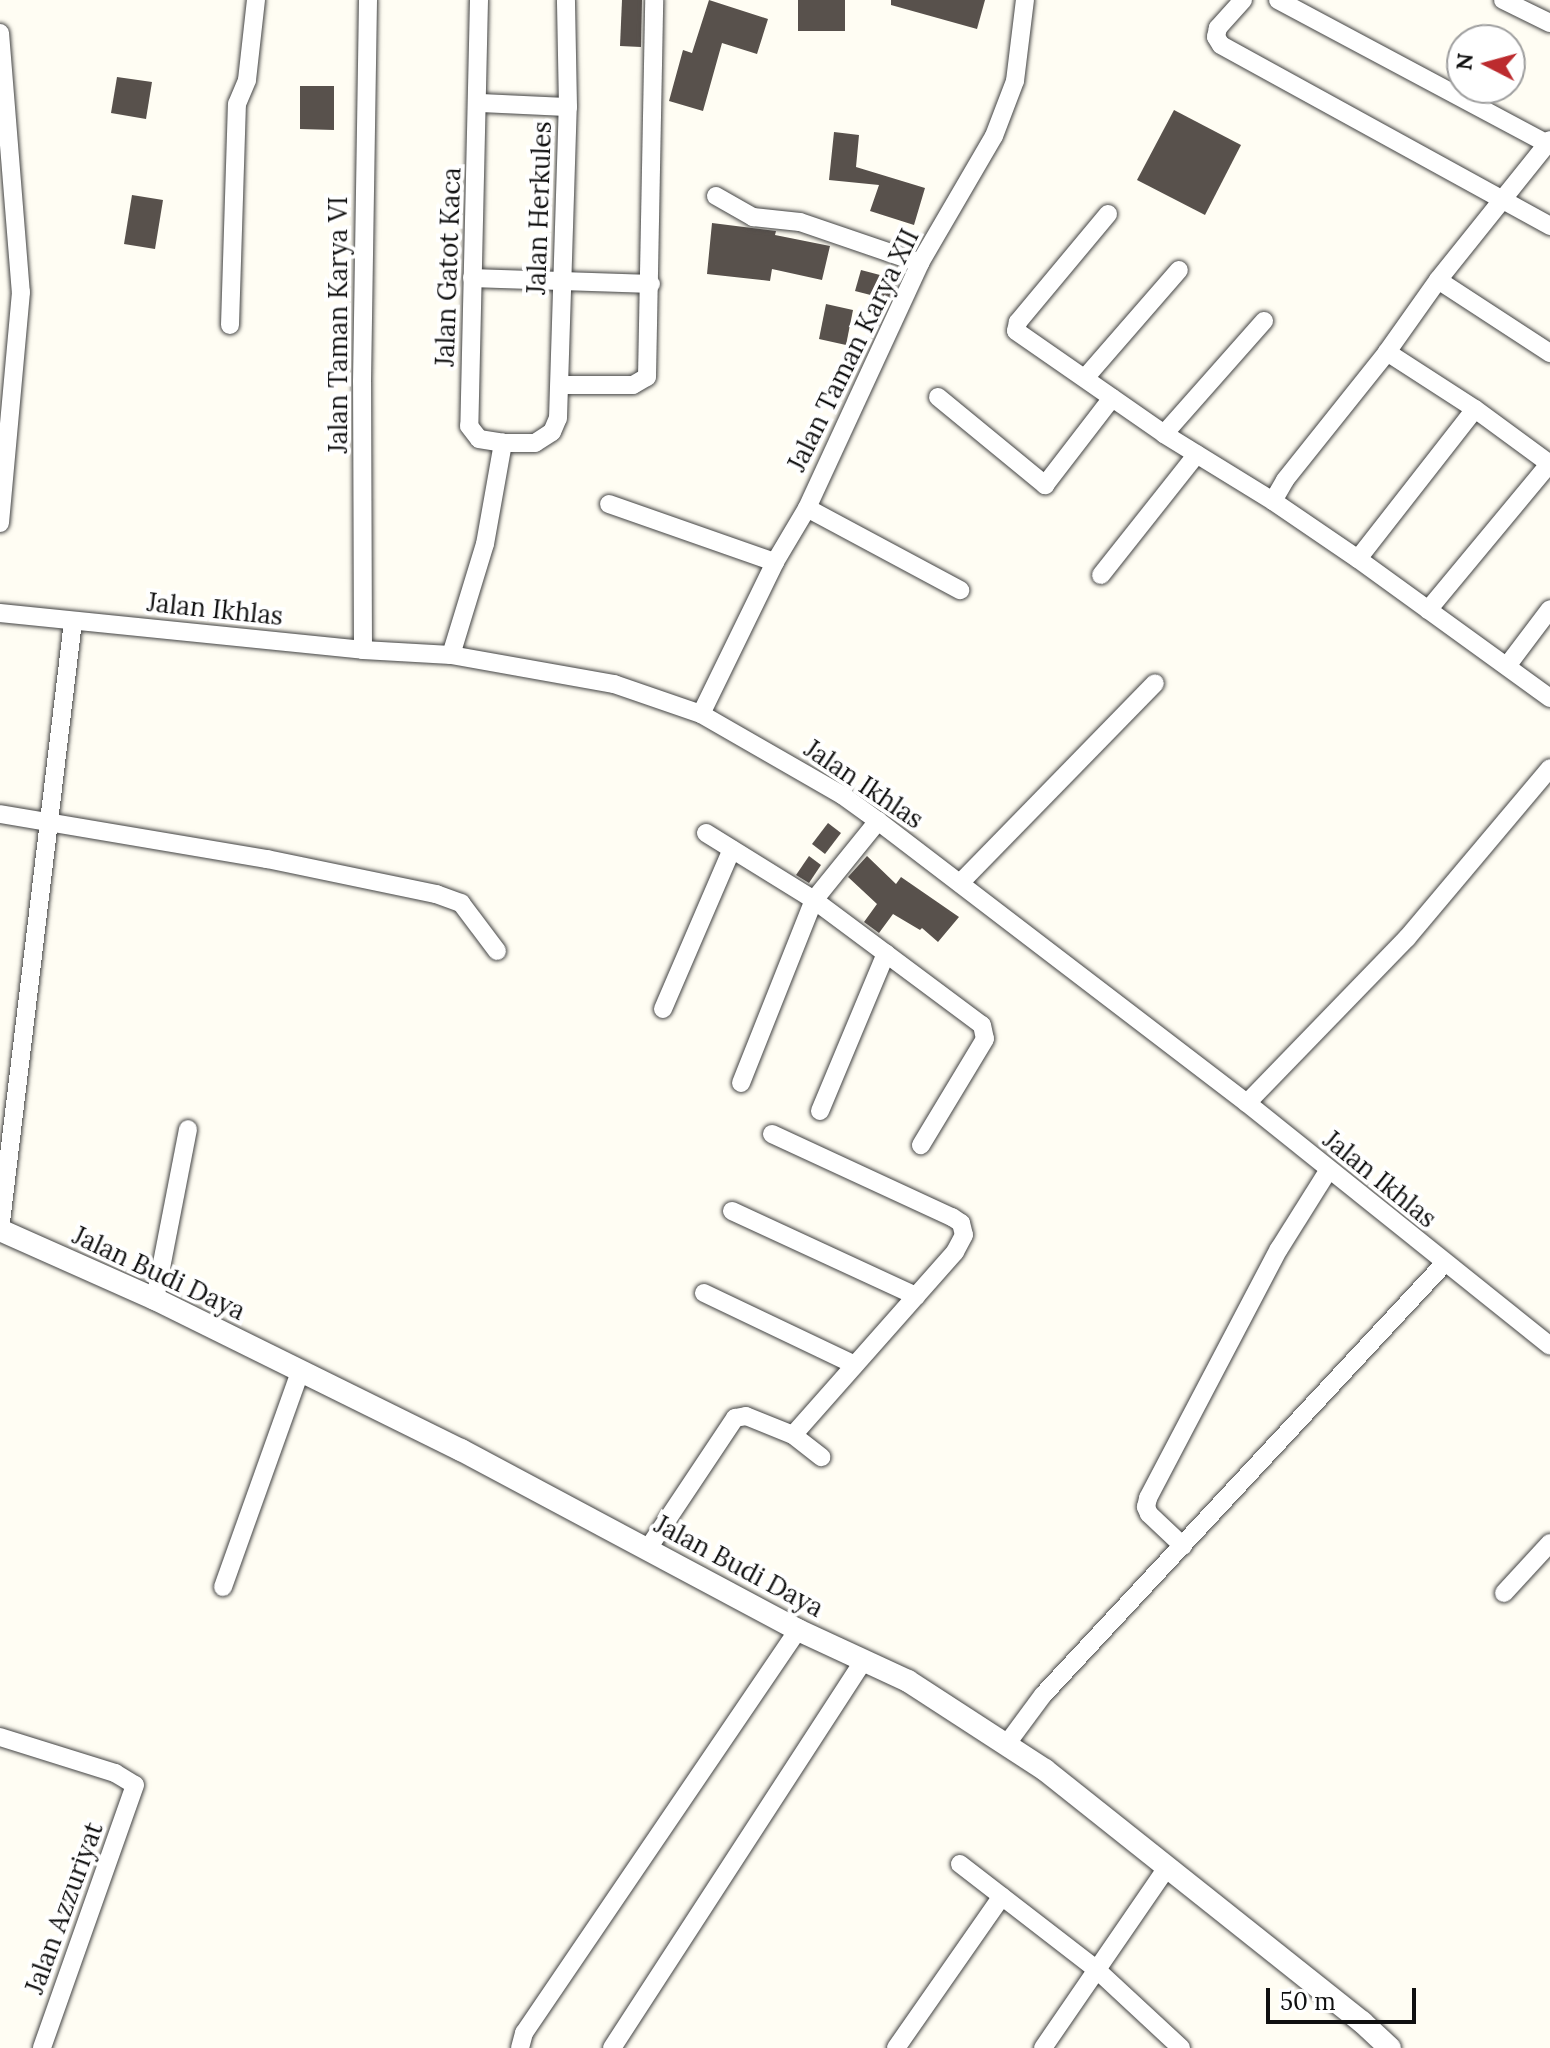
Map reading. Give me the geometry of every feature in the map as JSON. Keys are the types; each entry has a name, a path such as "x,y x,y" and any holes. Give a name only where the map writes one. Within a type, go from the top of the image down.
{"street":[{"path":"230,325 237,104 247,80 256,0"},
{"name":"Jalan Taman Karya VI","path":"363,650 362,382 368,0"},
{"name":"Jalan Gatot Kaca","path":"479,0 479,103 469,426 479,439 503,443"},
{"name":"Jalan Herkules","path":"503,443 535,443 552,432 558,418 568,107 566,0"},
{"path":"561,385 633,385 645,382 651,284 654,0"},
{"name":"Jalan Taman Karya XII","path":"701,714 775,562 807,508 920,263 1007,109 1015,81 1025,0"},
{"path":"1243,0 1218,28 1216,37 1221,45 1550,226"},
{"path":"1273,501 1285,480 1387,352 1500,199 1549,142 1278,0"},
{"path":"1503,0 1550,23"},
{"path":"0,33 21,292 0,523"},
{"path":"479,103 568,107"},
{"path":"716,196 753,217 800,222 920,263"},
{"path":"1108,214 1016,327 1023,338 1164,434 1273,501 1358,559 1550,698"},
{"path":"1085,378 1179,270"},
{"path":"472,278 651,284"},
{"path":"1438,280 1550,353"},
{"path":"1164,434 1264,321"},
{"path":"1387,352 1475,409 1550,464 1428,610"},
{"path":"938,397 1045,485 1112,398"},
{"path":"1358,559 1475,409"},
{"path":"451,655 485,544 503,443"},
{"path":"1101,575 1197,454"},
{"path":"609,504 775,562"},
{"path":"807,508 960,590"},
{"path":"1507,666 1550,609"},
{"name":"Jalan Ikhlas","path":"0,613 363,650 451,655 614,684 701,714 842,795 878,821 1247,1103 1550,1346"},
{"path":"0,1230 73,621"},
{"path":"960,883 1155,683"},
{"path":"1247,1103 1407,938 1550,768"},
{"path":"0,814 267,859 436,894 461,903 497,951"},
{"path":"741,1083 814,900 878,821"},
{"path":"706,833 814,900 985,1030 985,1039 921,1145"},
{"path":"663,1009 732,849"},
{"path":"820,1111 886,953"},
{"path":"155,1299 188,1129"},
{"path":"772,1134 961,1223 964,1235 916,1296 793,1435"},
{"path":"1183,1546 1149,1514 1146,1501 1279,1249 1328,1171"},
{"path":"732,1211 916,1296"},
{"name":"Jalan Budi Daya","path":"0,1230 155,1299 461,1450 798,1630 908,1681 1045,1770 1362,2022 1390,2048"},
{"path":"1006,1745 1043,1695 1444,1264"},
{"path":"704,1293 855,1365"},
{"path":"223,1587 300,1372"},
{"path":"647,1550 735,1418 746,1416 793,1435 821,1457"},
{"path":"1504,1593 1550,1543"},
{"path":"520,2048 524,2033 798,1630"},
{"path":"612,2048 863,1661"},
{"name":"Jalan Azzuriyat","path":"0,1737 115,1773 135,1785 42,2048"},
{"path":"960,1864 1096,1969 1181,2048"},
{"path":"1043,2048 1166,1869"},
{"path":"896,2048 1002,1896"}],"building":[{"path":"622,0 642,0 641,47 620,46"},
{"path":"709,0 768,19 757,54 722,43 703,111 669,101 683,50 692,53"},
{"path":"798,0 845,0 845,31 798,31"},
{"path":"891,0 985,0 977,29 891,5"},
{"path":"117,77 152,82 146,119 111,113"},
{"path":"300,86 334,86 334,130 300,129"},
{"path":"1174,110 1241,145 1205,215 1137,180"},
{"path":"834,132 859,135 856,167 925,188 914,225 870,211 879,185 829,180"},
{"path":"132,195 163,200 155,249 124,244"},
{"path":"712,223 776,231 775,235 830,246 822,280 772,269 770,281 707,274"},
{"path":"861,270 899,280 890,300 855,291"},
{"path":"826,304 853,310 846,345 819,339"},
{"path":"828,823 841,833 825,854 812,844"},
{"path":"809,856 821,865 809,883 796,875"},
{"path":"867,856 896,884 901,877 959,917 938,942 922,928 920,930 893,914 879,933 864,922 877,904 848,877"}]}
